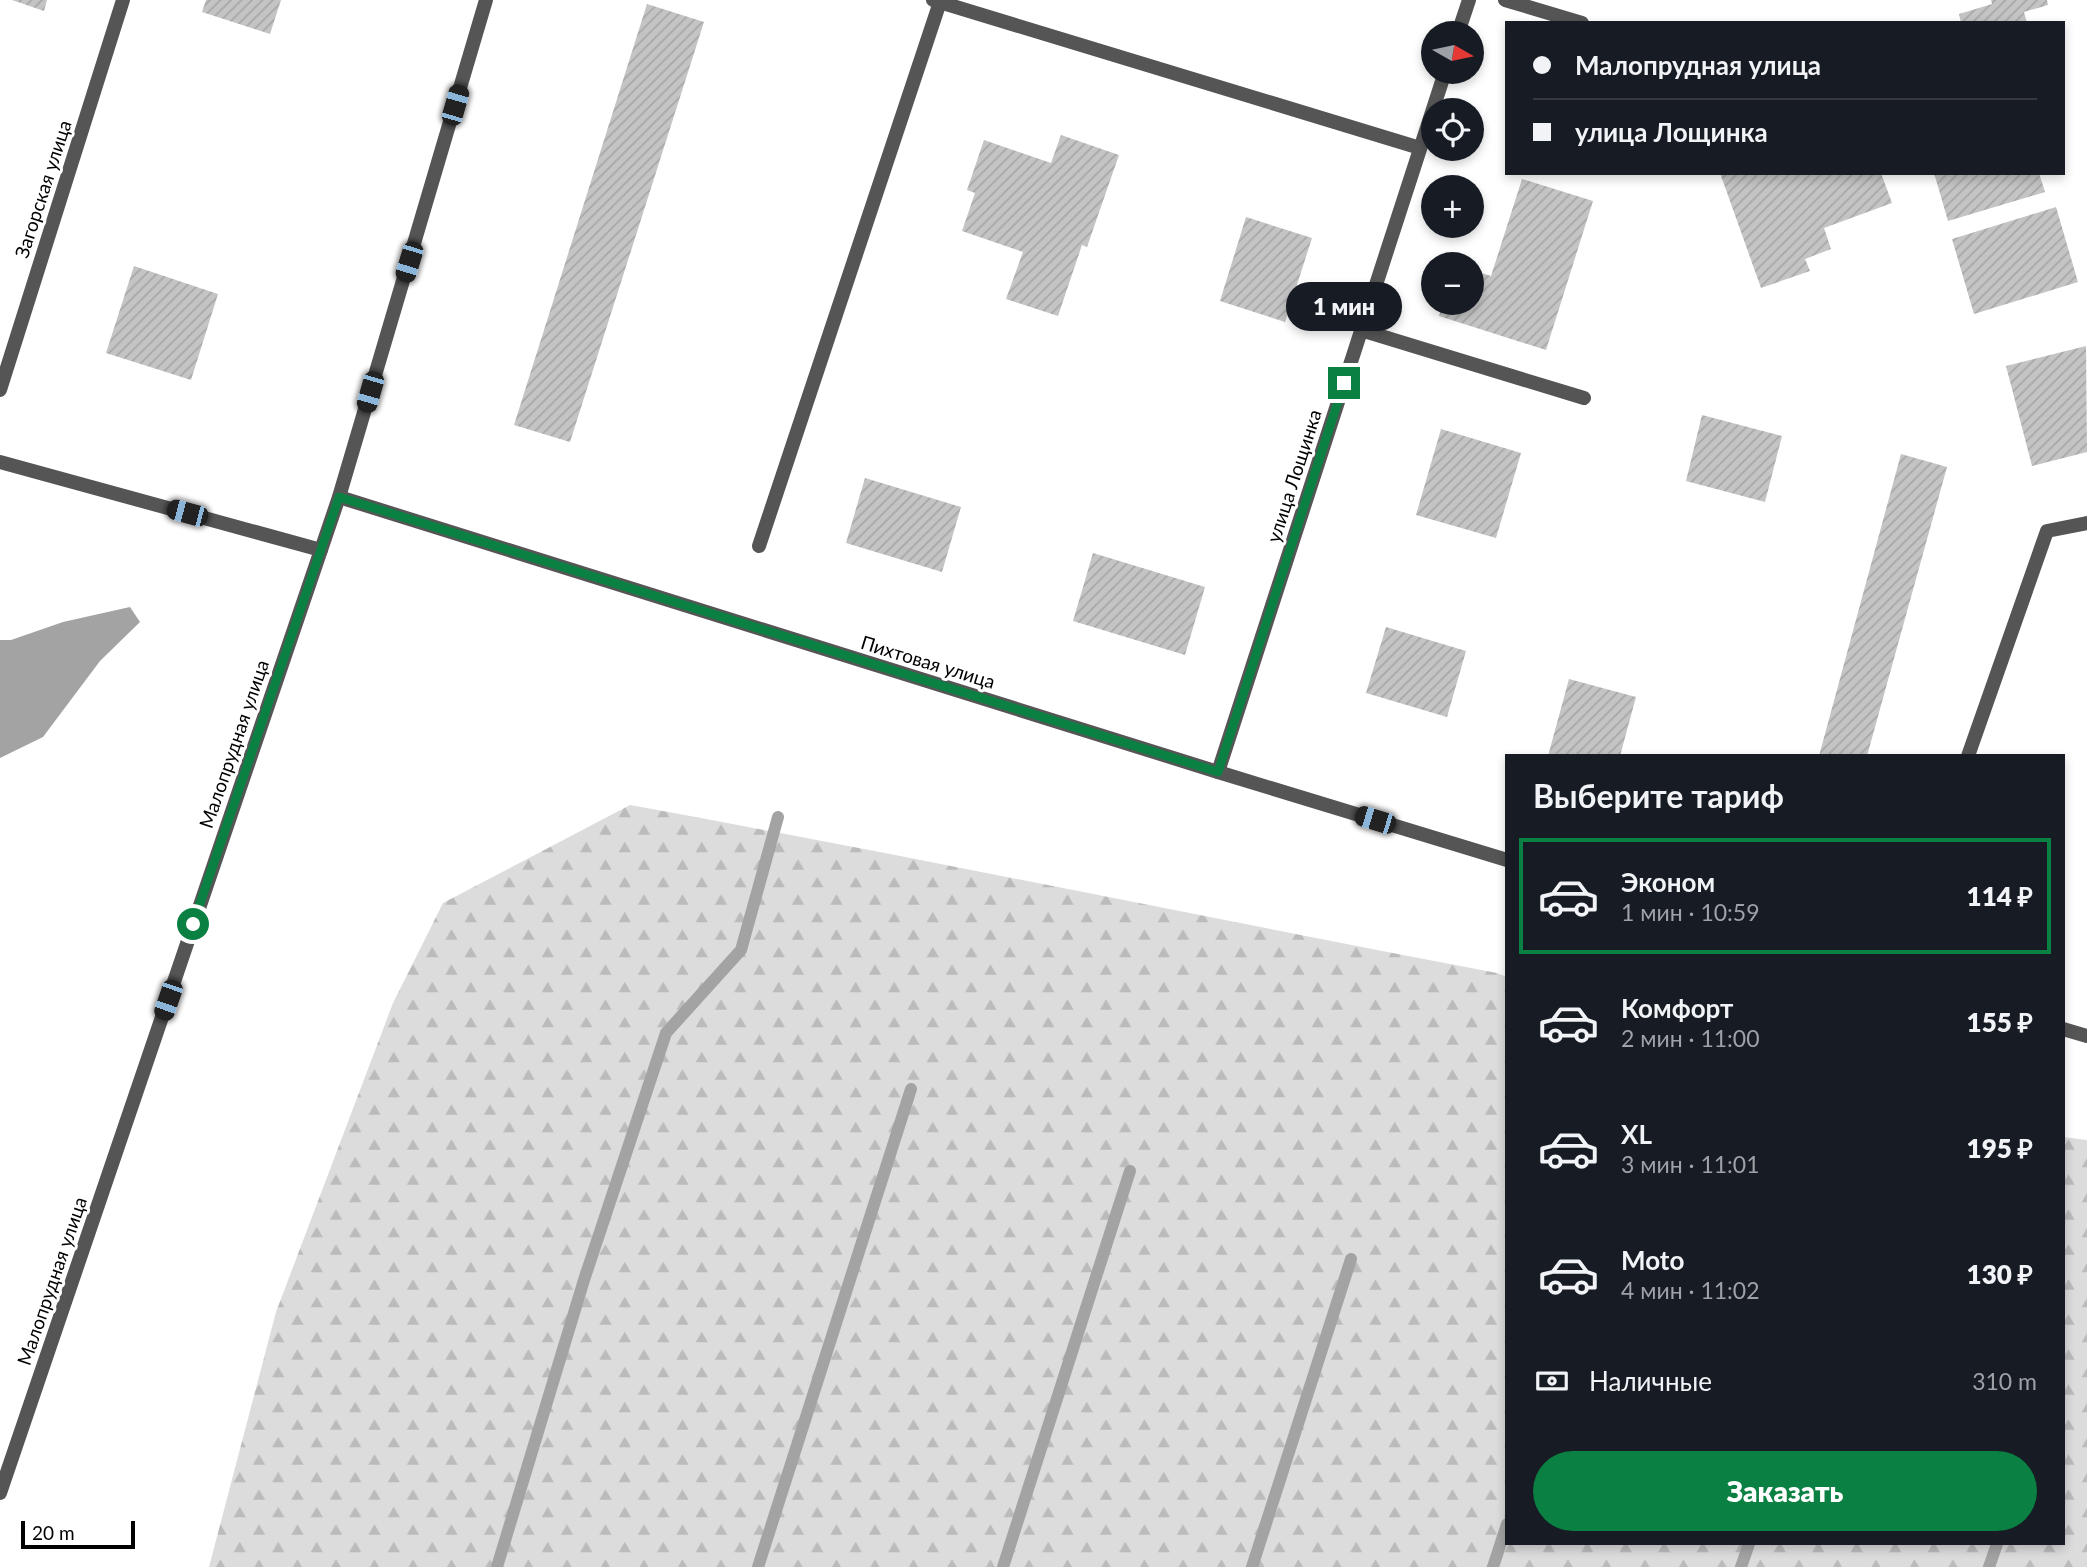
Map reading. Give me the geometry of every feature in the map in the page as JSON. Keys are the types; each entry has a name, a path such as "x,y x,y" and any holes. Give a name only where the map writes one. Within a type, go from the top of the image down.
{"street":[{"name":"Загорская улица","path":"0,390 123,0"},
{"name":"Малопрудная улица","path":"0,1493 339,497 486,0"},
{"path":"1462,21 1468,0"},
{"path":"1505,0 1575,21"},
{"path":"759,546 937,1 1420,148"},
{"name":"улица Лощинка","path":"1218,772 1441,84"},
{"path":"1361,330 1584,398"},
{"path":"0,462 321,550"},
{"name":"Пихтовая улица","path":"339,497 1505,859"},
{"path":"1969,754 2046,531 2087,523"},
{"path":"2065,1030 2087,1036"}],"green space":[{"path":"630,805 1505,976 1505,1545 2065,1545 2065,1137 2087,1140 2087,1567 209,1567 276,1312 393,1003 443,903"}],"shaded area":[{"path":"130,607 140,622 100,661 43,737 0,758 0,640 11,640 63,622"}],"building":[{"path":"12,0 47,0 44,11"},
{"path":"206,0 281,0 270,34 202,12"},
{"path":"1991,0 2047,0 2048,5 2024,12 2026,21 1961,21 1959,14 1992,4"},
{"path":"647,4 704,22 570,442 514,425"},
{"path":"1061,135 1119,155 1087,247 1082,245 1058,316 1006,299 1023,252 962,231 975,193 967,190 984,140 1051,163"},
{"path":"1721,175 1882,175 1892,203 1824,228 1831,249 1805,259 1810,271 1761,288"},
{"path":"1935,175 2040,175 2045,192 1948,221"},
{"path":"1522,179 1593,201 1546,350 1439,316 1484,315 1484,274 1491,276"},
{"path":"2056,207 2078,282 1974,314 1952,239"},
{"path":"1246,217 1312,238 1285,322 1220,301"},
{"path":"134,266 218,294 191,380 106,353"},
{"path":"2086,346 2087,452 2032,466 2006,366"},
{"path":"1702,415 1782,436 1765,502 1686,481"},
{"path":"1441,429 1521,453 1496,538 1416,515"},
{"path":"1901,454 1947,467 1868,754 1820,754"},
{"path":"865,478 961,507 942,572 846,543"},
{"path":"1093,553 1205,587 1185,655 1073,621"},
{"path":"1386,627 1466,651 1447,717 1366,693"},
{"path":"1569,679 1636,697 1621,754 1549,754"}],"waterway":[{"path":"497,1567 584,1280 666,1033 741,950 778,817"},
{"path":"758,1567 911,1089"},
{"path":"1003,1567 1130,1171"},
{"path":"1252,1567 1351,1259"},
{"path":"1493,1567 1505,1530"},
{"path":"1741,1567 1749,1545"},
{"path":"1989,1567 1997,1545"}],"route":[{"path":"193,924 339,497 1218,772 1344,383"}]}
